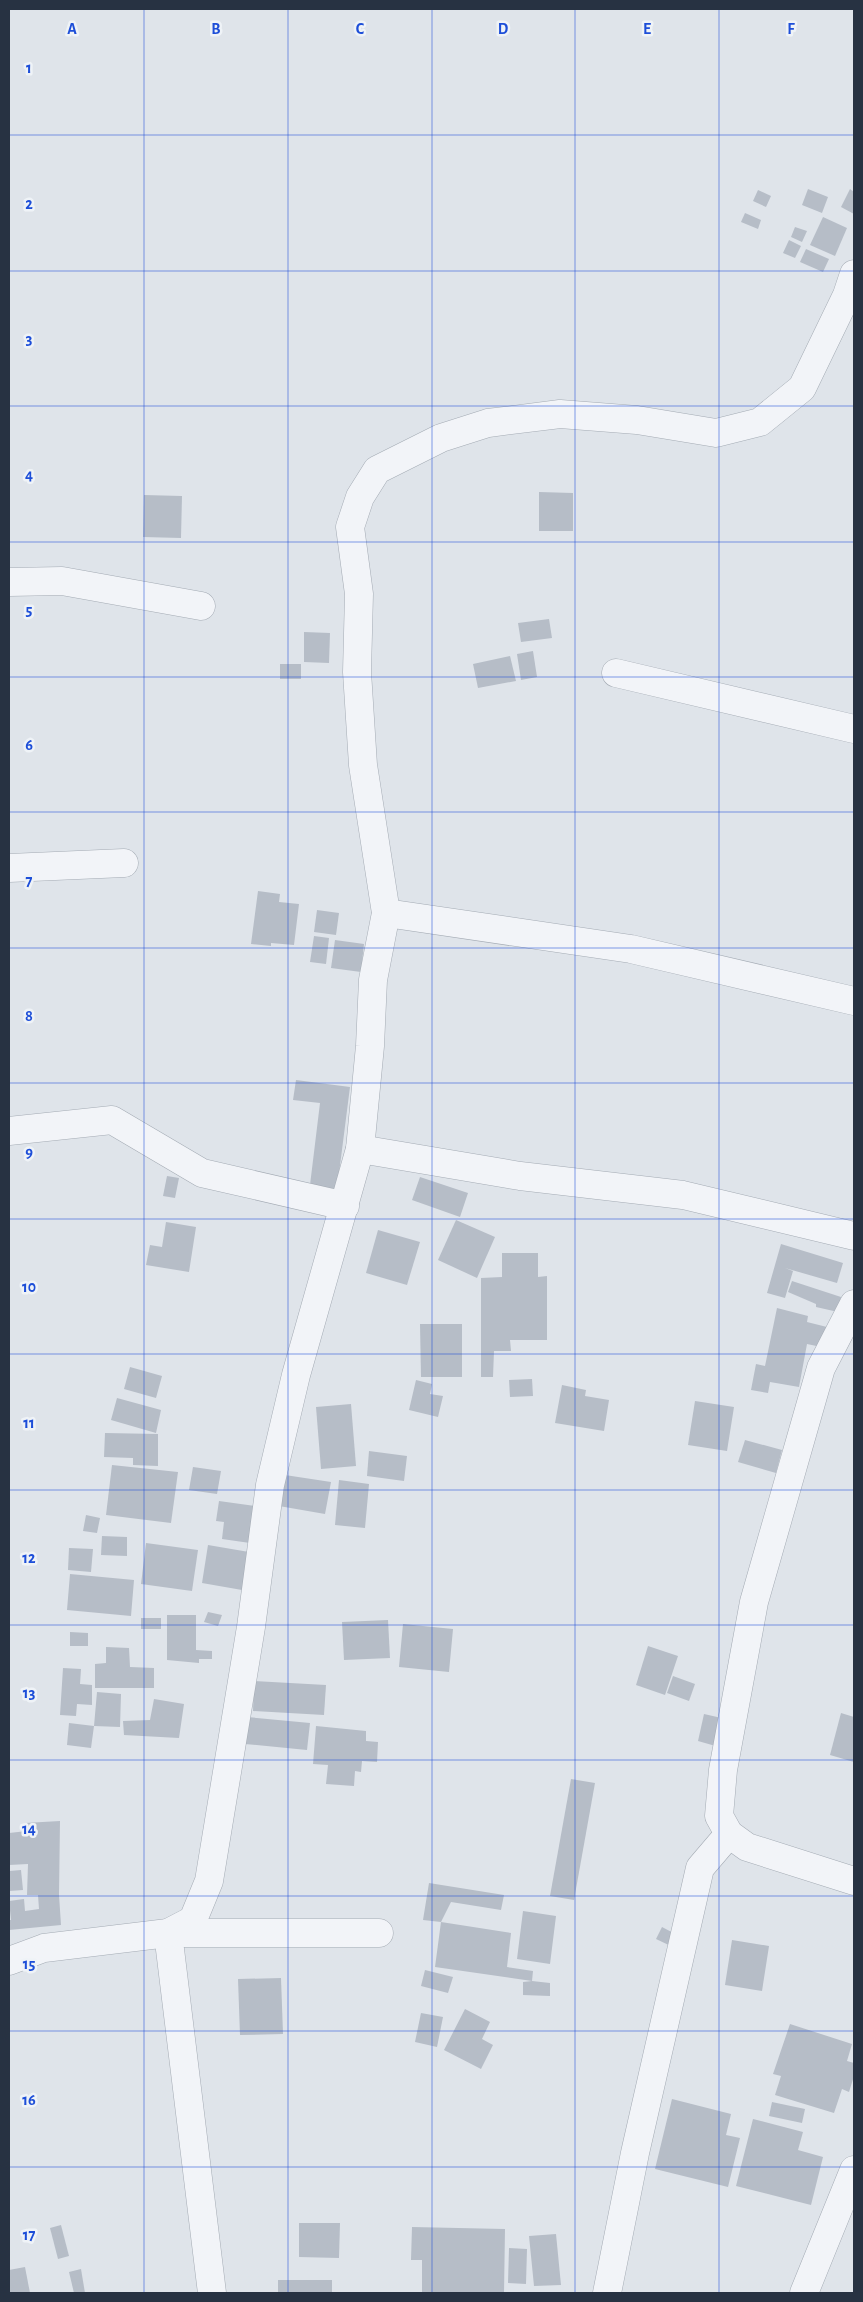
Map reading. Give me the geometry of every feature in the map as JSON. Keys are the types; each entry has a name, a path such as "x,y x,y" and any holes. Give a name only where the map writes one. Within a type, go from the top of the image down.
{"street":[{"path":"168,1933 193,1920 209,1881 251,1627 270,1485 296,1375 360,1149 370,1046 373,980 386,912 363,765 357,672 359,594 350,527 360,497 377,470 441,438 488,423 560,414 637,420 716,433 760,422 802,388 843,304 854,274"},
{"path":"9,582 62,581 201,606"},
{"path":"616,673 854,728"},
{"path":"9,868 124,863"},
{"path":"386,912 631,949 854,1001"},
{"path":"9,1131 112,1120 202,1173 345,1206"},
{"path":"360,1149 520,1176 683,1195 854,1236"},
{"path":"854,1304 821,1368 754,1602 723,1770 719,1816 729,1834 747,1847 854,1881"},
{"path":"607,2293 635,2153 700,1868 729,1834"},
{"path":"9,1961 44,1948 168,1933 379,1932"},
{"path":"168,1933 212,2293"},
{"path":"804,2293 854,2170"}],"building":[{"path":"808,189 828,197 822,213 802,205"},
{"path":"850,189 854,192 854,214 841,207"},
{"path":"758,190 771,196 766,207 753,201"},
{"path":"745,213 761,220 758,229 741,222"},
{"path":"823,217 847,228 835,256 810,245"},
{"path":"795,227 807,231 802,242 791,237"},
{"path":"789,240 801,246 795,258 783,253"},
{"path":"806,249 829,259 823,272 800,262"},
{"path":"539,492 573,493 573,531 539,531"},
{"path":"144,495 182,496 181,538 143,537"},
{"path":"549,619 552,638 521,642 518,623"},
{"path":"304,632 330,633 329,663 304,662"},
{"path":"533,651 537,677 521,680 517,654"},
{"path":"510,656 516,681 478,688 473,664"},
{"path":"280,664 301,664 301,679 280,679"},
{"path":"258,891 280,894 279,902 299,904 294,945 271,943 271,946 251,944"},
{"path":"317,910 339,913 336,935 314,932"},
{"path":"314,936 329,938 326,964 310,962"},
{"path":"335,940 364,944 361,972 331,968"},
{"path":"296,1080 350,1087 337,1189 310,1185 320,1103 293,1100"},
{"path":"167,1176 179,1178 175,1198 163,1196"},
{"path":"420,1177 468,1193 460,1217 412,1200"},
{"path":"456,1220 495,1237 477,1278 438,1260"},
{"path":"166,1222 196,1227 189,1272 146,1265 150,1245 162,1247"},
{"path":"378,1230 420,1242 407,1285 366,1273"},
{"path":"781,1244 843,1263 837,1283 785,1268 793,1271 785,1298 767,1293"},
{"path":"502,1253 538,1253 538,1277 547,1276 547,1340 510,1340 511,1351 494,1351 493,1377 481,1377 481,1278 502,1277"},
{"path":"792,1281 841,1297 838,1312 816,1307 816,1304 788,1292"},
{"path":"777,1308 808,1316 807,1322 831,1328 826,1348 807,1344 799,1387 770,1382 768,1393 751,1390 756,1364 765,1366"},
{"path":"420,1324 462,1324 462,1377 421,1377"},
{"path":"130,1367 162,1376 156,1398 124,1389"},
{"path":"532,1379 533,1396 510,1397 509,1380"},
{"path":"416,1380 432,1384 430,1394 443,1396 438,1417 409,1410"},
{"path":"562,1385 586,1390 585,1396 609,1400 604,1431 555,1423"},
{"path":"117,1398 161,1410 156,1433 111,1420"},
{"path":"695,1401 734,1407 727,1451 688,1445"},
{"path":"351,1404 356,1466 321,1469 316,1407"},
{"path":"105,1433 158,1434 158,1466 133,1465 133,1458 104,1457"},
{"path":"745,1440 782,1450 776,1473 738,1462"},
{"path":"369,1451 407,1456 404,1481 367,1476"},
{"path":"112,1465 178,1472 171,1523 106,1515"},
{"path":"193,1467 221,1471 217,1494 189,1490"},
{"path":"285,1475 331,1482 325,1514 279,1506"},
{"path":"339,1480 369,1484 365,1528 335,1525"},
{"path":"219,1501 255,1506 250,1543 222,1539 224,1522 216,1521"},
{"path":"86,1515 100,1518 97,1533 83,1531"},
{"path":"102,1536 127,1537 127,1556 101,1555"},
{"path":"146,1543 198,1550 192,1591 141,1584"},
{"path":"208,1545 249,1552 242,1590 202,1583"},
{"path":"69,1548 93,1549 91,1572 68,1570"},
{"path":"70,1574 134,1580 131,1616 67,1610"},
{"path":"208,1612 222,1615 218,1626 204,1622"},
{"path":"167,1615 196,1615 196,1650 212,1651 212,1659 199,1659 199,1663 167,1660"},
{"path":"141,1618 161,1618 161,1629 141,1629"},
{"path":"388,1620 390,1658 344,1660 342,1622"},
{"path":"403,1624 453,1629 449,1672 399,1667"},
{"path":"70,1632 88,1633 88,1646 70,1646"},
{"path":"648,1646 678,1656 665,1695 636,1685"},
{"path":"106,1647 129,1648 130,1667 154,1668 154,1688 95,1688 95,1664 106,1663"},
{"path":"63,1668 81,1669 80,1684 92,1685 92,1705 77,1704 76,1716 60,1715"},
{"path":"673,1676 695,1684 689,1701 667,1693"},
{"path":"254,1681 326,1685 324,1715 253,1711"},
{"path":"97,1692 121,1694 120,1727 94,1726"},
{"path":"154,1699 184,1704 179,1738 124,1735 123,1721 150,1720"},
{"path":"841,1713 854,1717 854,1762 830,1755"},
{"path":"704,1714 726,1719 719,1747 698,1741"},
{"path":"247,1717 310,1723 307,1750 245,1744"},
{"path":"69,1723 94,1726 91,1748 67,1745"},
{"path":"316,1726 366,1731 366,1741 378,1742 377,1762 362,1761 361,1772 355,1771 354,1786 326,1784 328,1765 313,1764"},
{"path":"571,1779 595,1783 574,1900 550,1896"},
{"path":"60,1821 59,1895 61,1925 9,1930 9,1920 11,1920 9,1901 24,1899 25,1911 39,1909 38,1895 27,1895 28,1864 9,1865 9,1833 27,1831 25,1823"},
{"path":"21,1870 23,1890 9,1891 9,1871"},
{"path":"429,1883 504,1895 501,1910 451,1902 441,1922 423,1920"},
{"path":"523,1911 556,1916 550,1964 517,1959"},
{"path":"441,1922 511,1933 507,1967 533,1971 532,1981 435,1967"},
{"path":"662,1927 681,1937 675,1948 656,1939"},
{"path":"732,1940 769,1946 762,1991 725,1985"},
{"path":"425,1970 453,1977 448,1993 421,1986"},
{"path":"281,1978 283,2034 240,2035 238,1979"},
{"path":"523,1982 550,1983 550,1996 523,1995"},
{"path":"465,2009 490,2022 482,2039 493,2045 481,2069 444,2050"},
{"path":"421,2013 443,2017 437,2047 415,2042"},
{"path":"790,2024 852,2044 847,2061 854,2063 854,2076 849,2092 842,2089 834,2113 775,2095 781,2076 773,2074"},
{"path":"672,2099 731,2114 726,2135 740,2138 728,2187 655,2169"},
{"path":"772,2102 805,2109 802,2123 769,2116"},
{"path":"753,2119 803,2132 798,2150 823,2157 811,2205 736,2186"},
{"path":"299,2223 340,2223 339,2258 299,2257"},
{"path":"61,2225 69,2256 58,2259 50,2228"},
{"path":"412,2227 505,2229 504,2293 422,2293 422,2260 411,2260"},
{"path":"556,2234 561,2285 534,2286 529,2236"},
{"path":"509,2248 527,2249 526,2284 508,2283"},
{"path":"25,2267 30,2293 9,2293 9,2270"},
{"path":"81,2269 85,2293 74,2293 69,2272"},
{"path":"278,2280 332,2280 332,2293 278,2293"}]}
